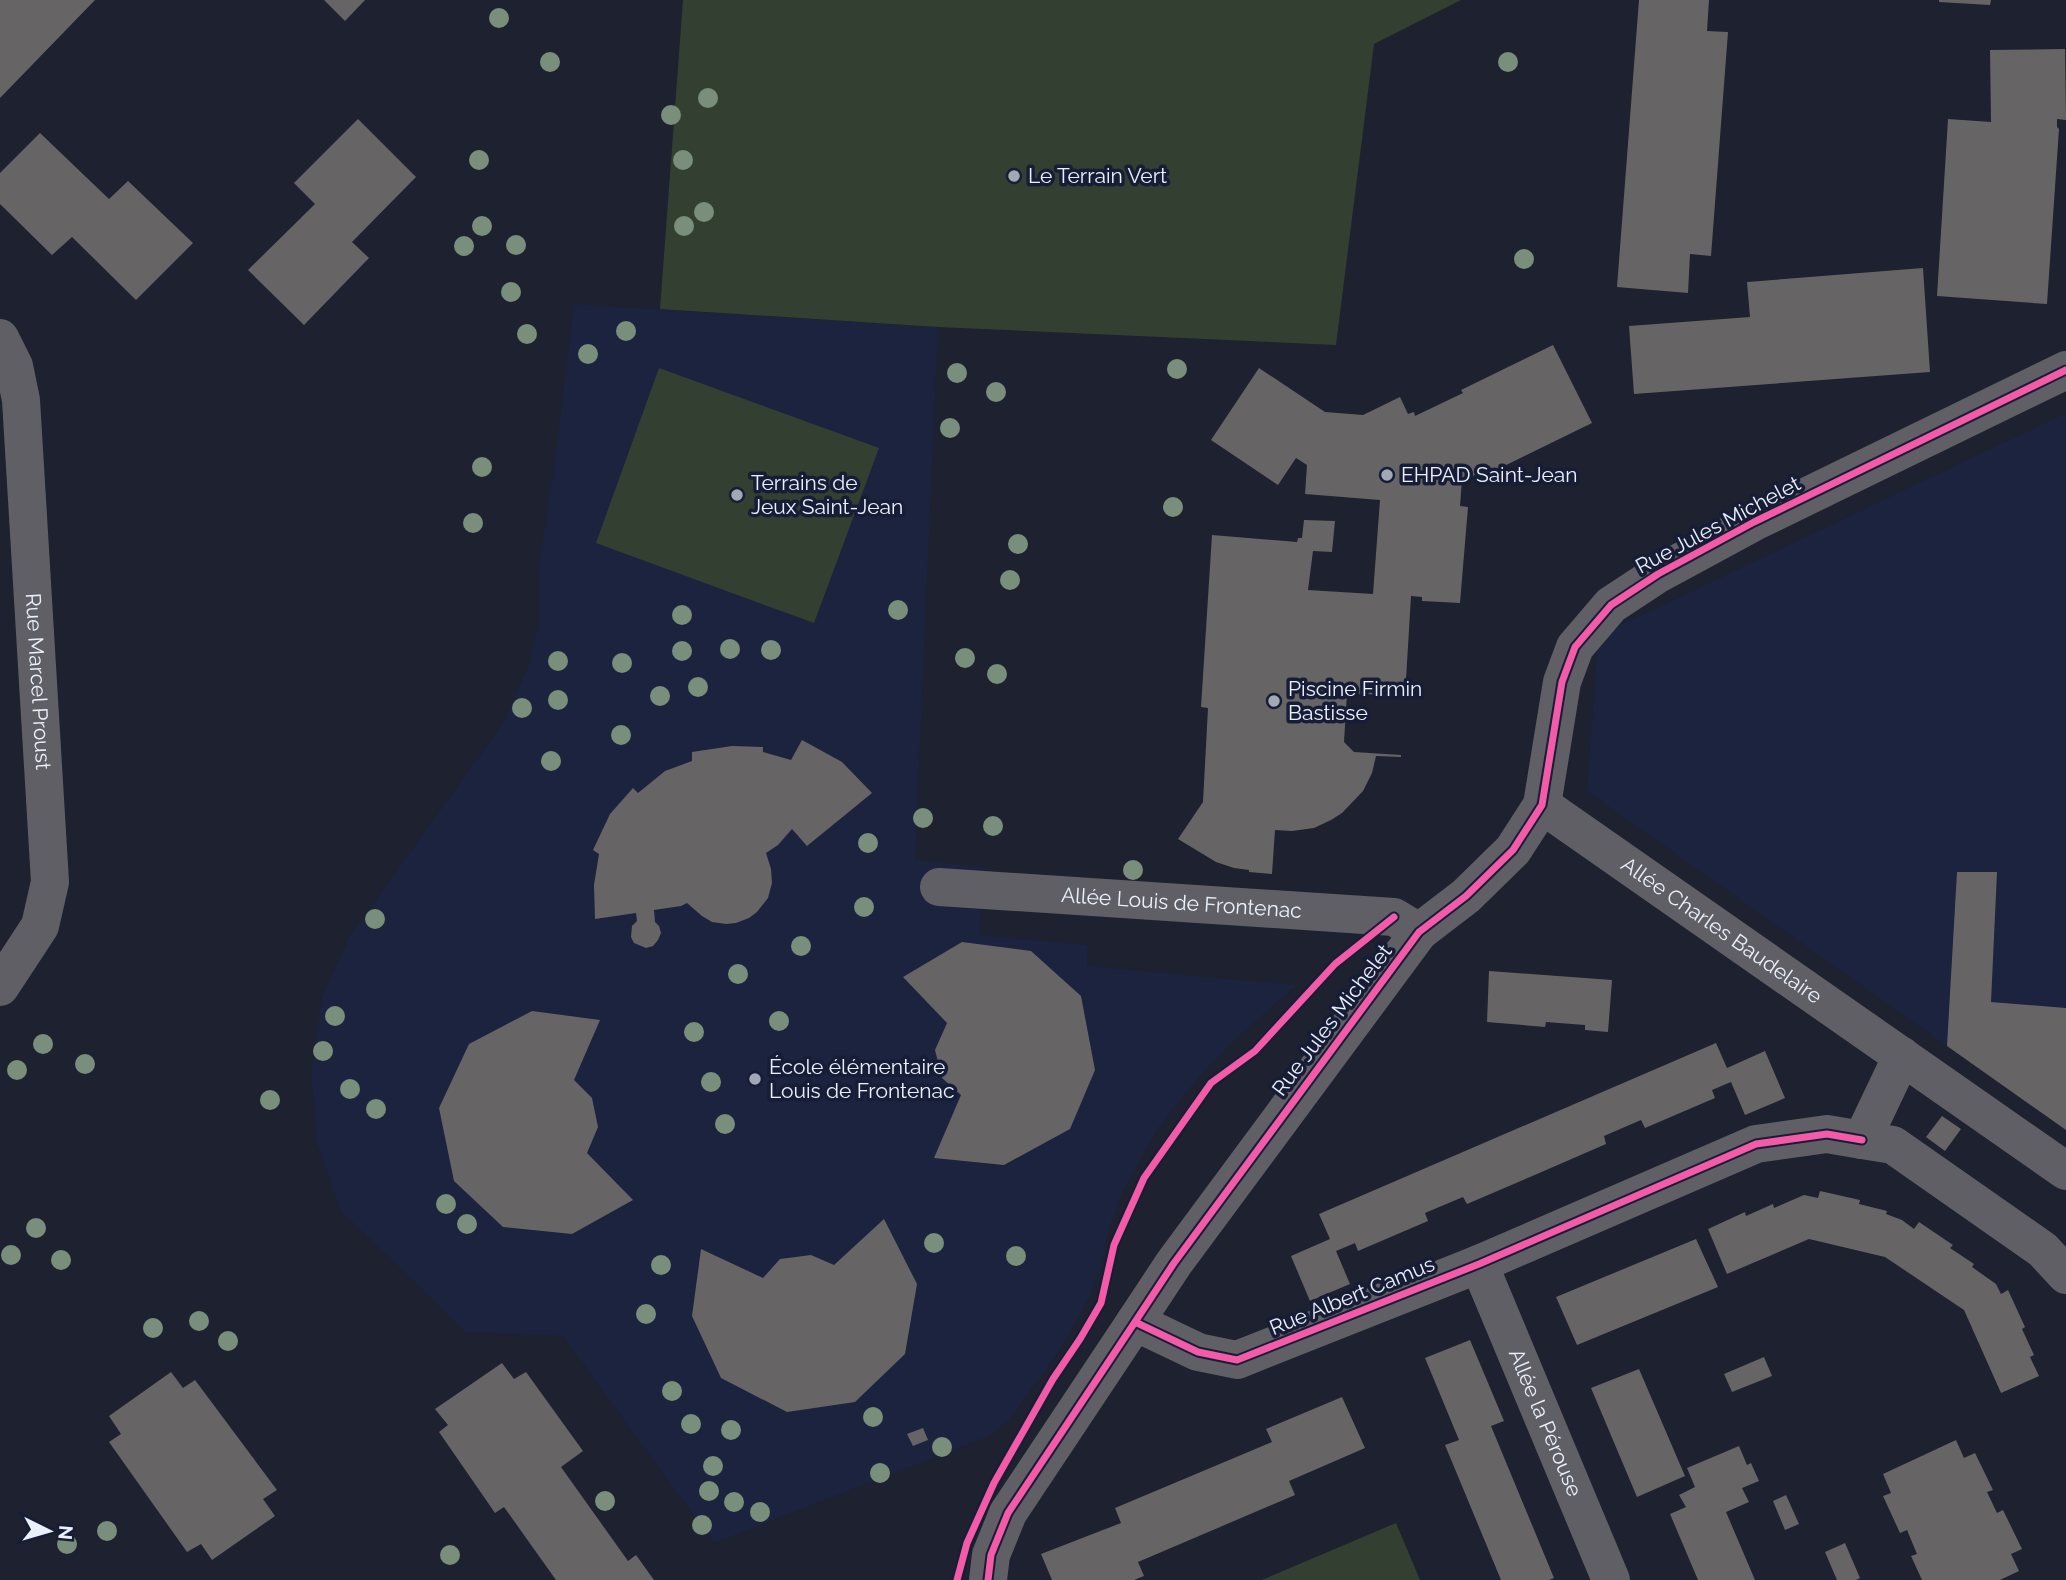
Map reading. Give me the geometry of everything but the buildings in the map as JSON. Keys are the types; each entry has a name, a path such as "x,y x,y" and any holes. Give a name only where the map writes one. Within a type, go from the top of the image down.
{"street":[{"name":"Rue Marcel Proust","path":"0,987 40,926 50,882 21,400 7,352"},
{"name":"Rue Jules Michelet","path":"1135,1322 1174,1263 1419,932 1466,896 1513,850 1542,805 1562,682 1575,647 1611,605 1658,575 1754,522 2066,370"},
{"name":"Allée Charles Baudelaire","path":"1542,805 2066,1171"},
{"name":"Allée Louis de Frontenac","path":"939,887 1394,917 1419,932"},
{"path":"1902,1056 1862,1140 1893,1145 2043,1250 2066,1275"},
{"name":"Rue Albert Camus","path":"1135,1322 1198,1352 1237,1360 1479,1264 1756,1144 1827,1134 1862,1140"},
{"name":"Allée la Pérouse","path":"1479,1264 1611,1580"},
{"path":"988,1580 991,1555 1008,1513 1135,1322"}],"shaded area":[{"path":"574,304 938,327 915,860 984,867 979,935 1088,945 1087,966 1296,985 1229,1045 1198,1078 1158,1128 1124,1190 1110,1225 1101,1267 1089,1298 1063,1345 1009,1420 987,1437 714,1543 563,1336 466,1332 341,1211 317,1143 311,1071 322,997 350,936 502,725 528,667 539,623 539,566"},
{"path":"2066,413 2066,1130 1587,791 1598,636"}],"green space":[{"name":"Le Terrain Vert","path":"683,0 1461,0 1374,44 1336,345 938,327 660,309"},
{"name":"Terrains de Jeux Saint-Jean","path":"659,368 879,448 814,623 596,543"},
{"path":"1396,1523 1420,1580 1262,1580"}],"cycle path":[{"path":"1135,1322 1174,1263 1419,932 1466,896 1513,850 1542,805 1562,682 1575,647 1611,605 1658,574 1754,522 2066,370"},
{"path":"957,1580 967,1543 994,1483 1053,1379 1101,1303 1114,1245 1144,1178 1211,1083 1255,1051 1335,964 1394,917"},
{"path":"988,1580 991,1555 1008,1513 1135,1322 1198,1352 1237,1360 1479,1264 1756,1144 1827,1134 1862,1140"}],"place":[{"name":"Le Terrain Vert","path":"1014,176"},
{"name":"EHPAD Saint-Jean","path":"1387,475"},
{"name":"Terrains de Jeux Saint-Jean","path":"737,495"},
{"name":"Piscine Firmin Bastisse","path":"1274,701"},
{"name":"École élémentaire Louis de Frontenac","path":"755,1079"}]}
